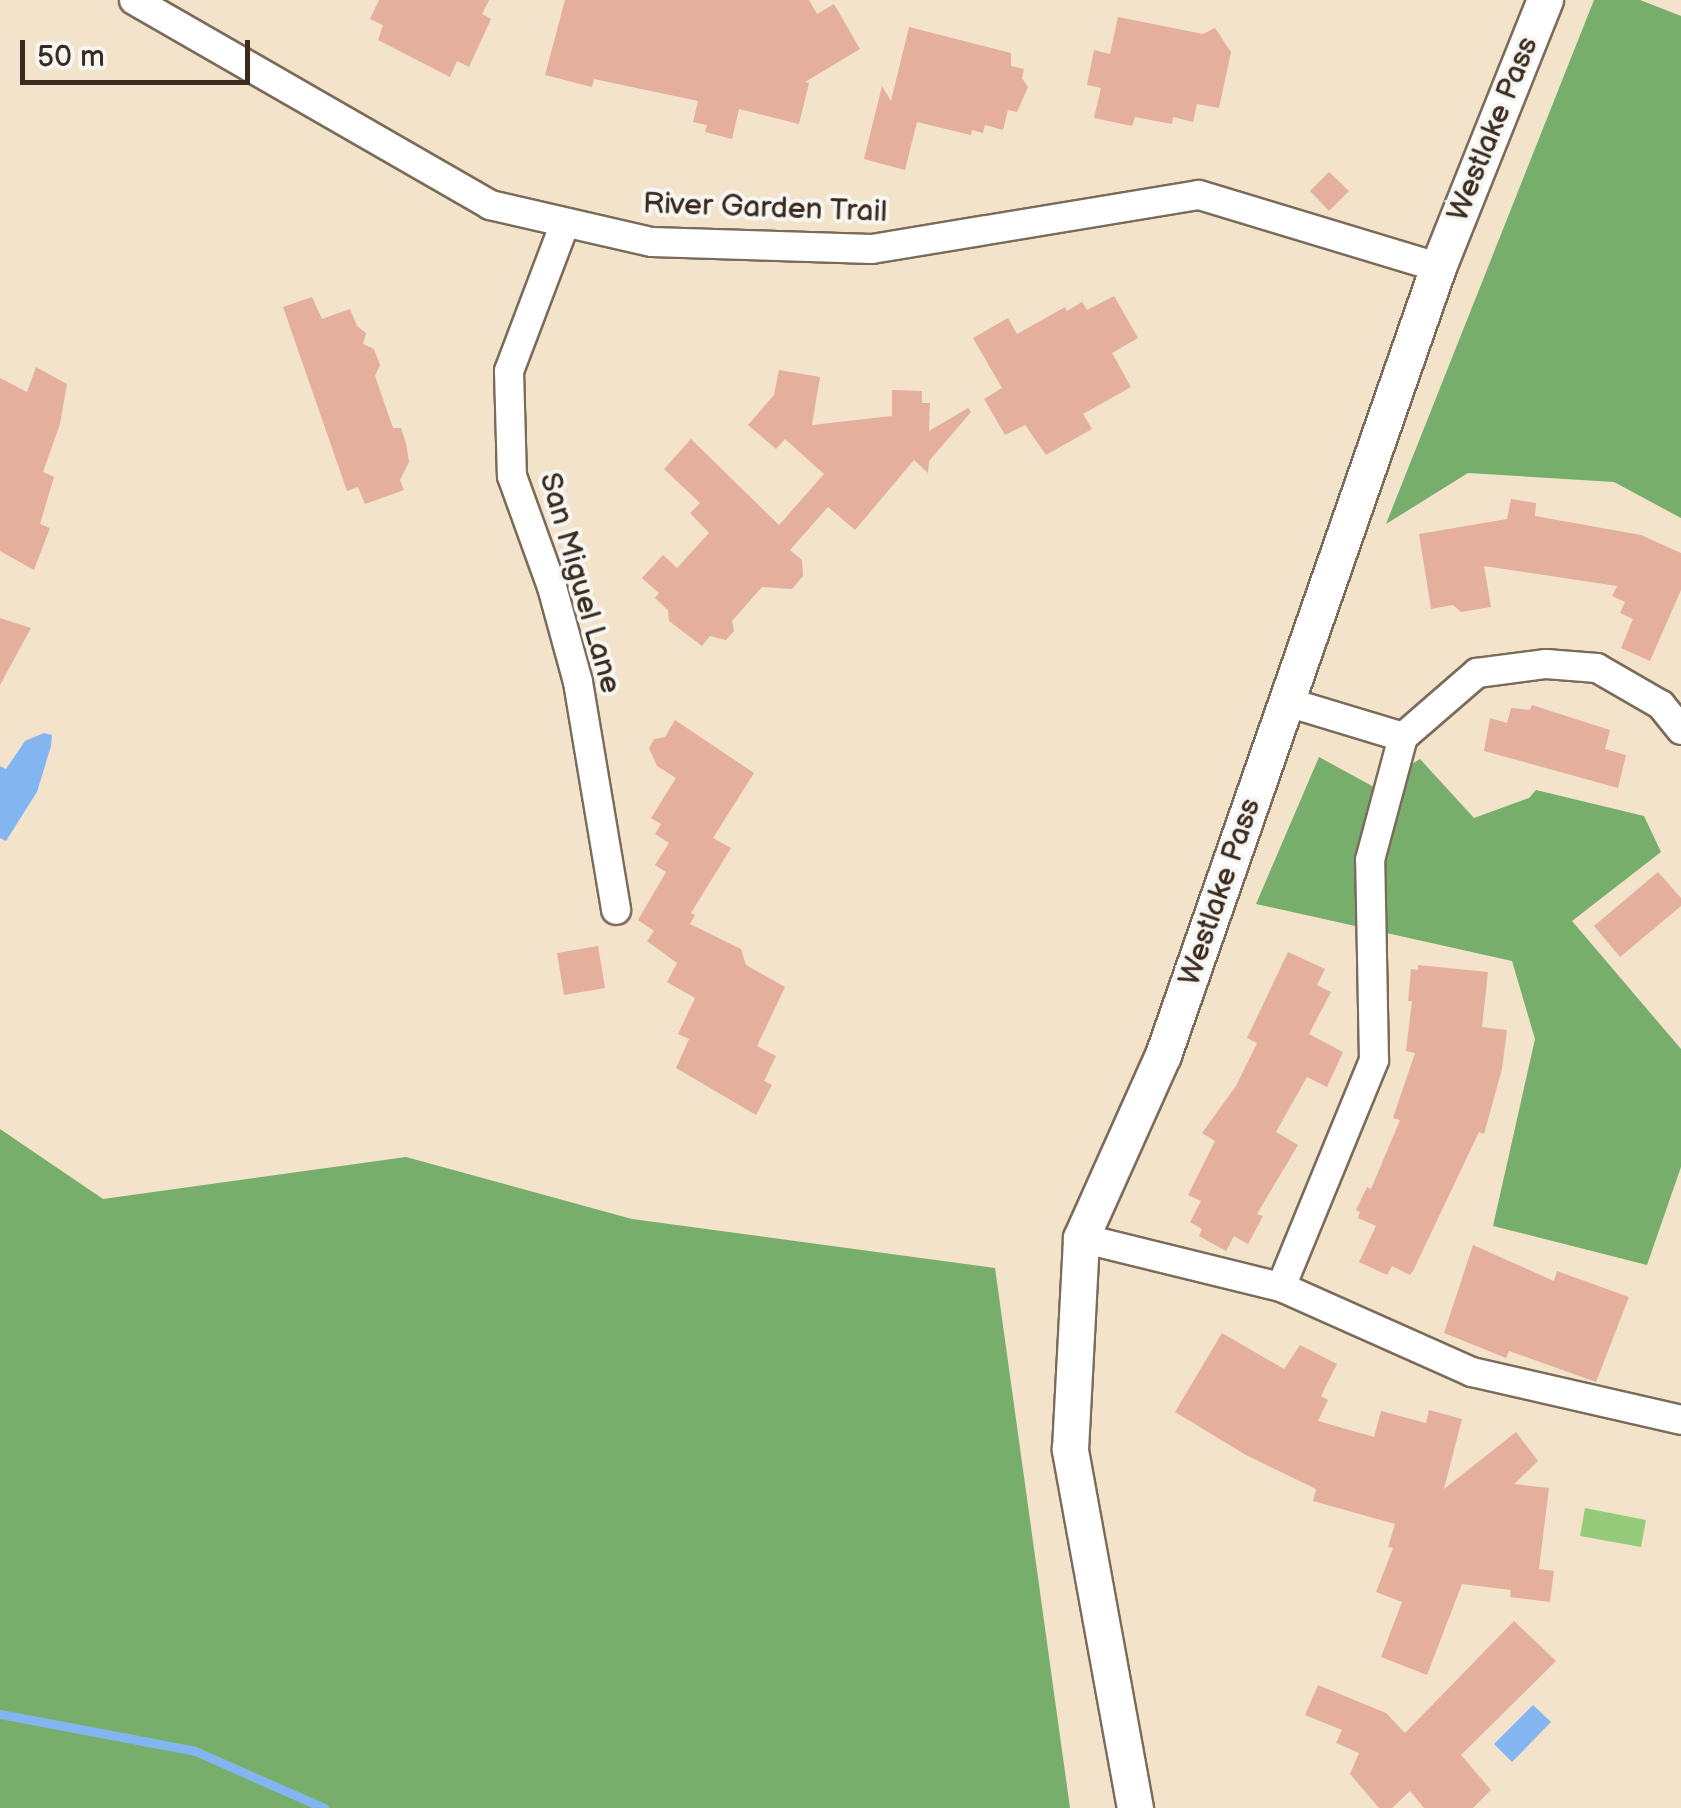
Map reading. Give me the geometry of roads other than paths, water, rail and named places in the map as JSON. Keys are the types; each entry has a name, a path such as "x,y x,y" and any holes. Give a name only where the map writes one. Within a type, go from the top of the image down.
{"street":[{"name":"River Garden Trail","path":"134,0 490,205 652,242 872,249 1199,194 1438,267"},
{"name":"Westlake Pass","path":"1135,1808 1070,1449 1081,1238 1163,1056 1438,267 1545,0"},
{"name":"San Miguel Lane","path":"565,222 509,371 512,476 552,587 578,682 616,910"},
{"path":"1281,1287 1374,1060 1370,860 1403,737 1478,673 1546,664 1598,668 1661,705 1681,730"},
{"path":"1287,702 1403,737"},
{"path":"1081,1238 1281,1287 1472,1372 1681,1420"}],"water":[{"path":"44,733 52,735 51,746 37,792 6,841 0,838 0,766 6,769 25,741"},
{"path":"1533,1705 1551,1722 1512,1762 1494,1744"}],"waterway":[{"path":"0,1714 195,1751 324,1808"}]}
